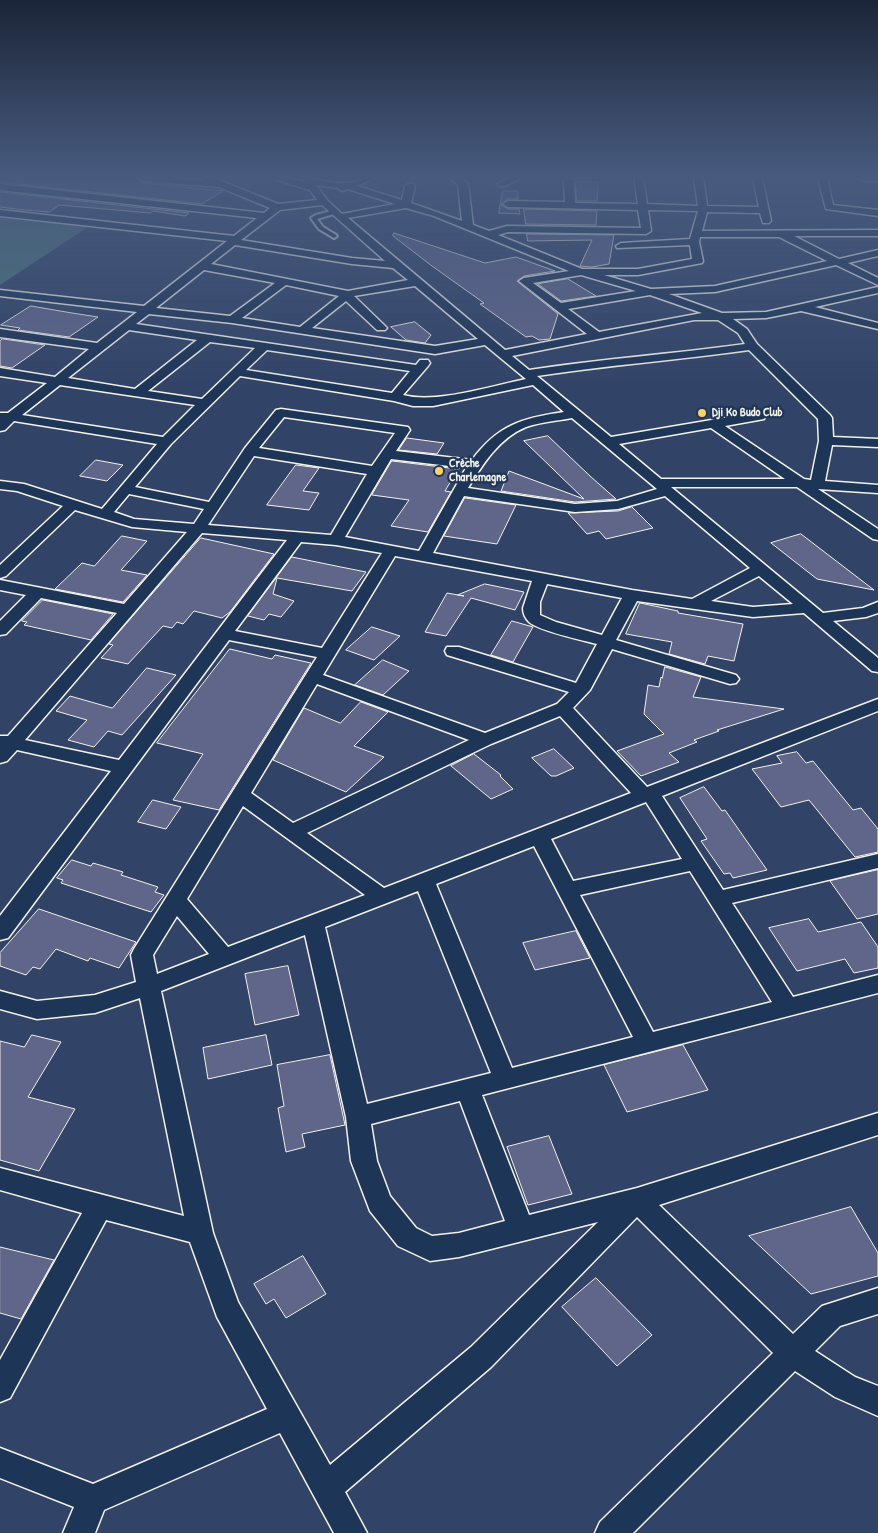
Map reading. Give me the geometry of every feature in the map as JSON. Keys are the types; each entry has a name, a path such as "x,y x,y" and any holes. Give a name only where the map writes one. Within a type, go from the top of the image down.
{"street":[{"path":"0,427 5,416 57,381 223,250"},
{"path":"284,250 352,261 396,264"},
{"path":"379,250 573,414 878,667"},
{"path":"527,250 581,272 651,292 720,316 743,331 752,346 825,418 826,441 818,484"},
{"path":"597,336 524,282 581,272 638,272 698,260 697,250"},
{"path":"810,250 878,282"},
{"path":"558,307 651,292 716,289 878,254"},
{"path":"202,266 347,295 417,282"},
{"path":"232,320 284,282"},
{"path":"503,354 694,317 766,315 878,290"},
{"path":"0,293 232,320 435,350 487,341"},
{"path":"347,295 380,328"},
{"path":"303,330 347,295"},
{"path":"800,307 878,326"},
{"path":"126,326 419,369"},
{"path":"0,333 99,347"},
{"path":"138,392 207,338"},
{"path":"104,515 166,441 264,346"},
{"path":"237,372 395,397 413,402 433,402 599,363 677,357 752,346"},
{"path":"395,397 435,350"},
{"path":"0,372 205,403"},
{"path":"0,757 7,741 128,610 198,529 250,451 282,413 403,430 376,471 336,540"},
{"path":"424,556 475,465 494,442 507,431 522,424 573,414"},
{"path":"5,416 166,441"},
{"path":"607,442 759,416"},
{"path":"714,424 878,536"},
{"path":"826,441 878,443"},
{"path":"250,451 376,471"},
{"path":"387,454 475,465"},
{"path":"461,491 575,508 618,504 662,487 801,483 878,489"},
{"path":"0,485 19,488 139,524 336,540 632,595 694,604 753,612 814,613 866,612 878,606"},
{"path":"125,489 213,507"},
{"path":"0,573 72,505"},
{"path":"0,932 298,536"},
{"path":"351,1533 227,1308 200,1233 142,955 392,550"},
{"path":"694,604 762,569"},
{"path":"541,578 532,603 531,610 533,616 550,625 730,679"},
{"path":"0,585 128,610"},
{"path":"0,630 38,592"},
{"path":"291,832 485,740 563,708 581,690 632,595"},
{"path":"224,634 328,654"},
{"path":"453,651 581,690"},
{"path":"313,678 485,740"},
{"path":"0,1000 37,1010 96,1004 148,987 878,705"},
{"path":"563,708 647,794 695,863 787,1007"},
{"path":"7,741 124,767"},
{"path":"241,794 382,896"},
{"path":"539,836 648,1042"},
{"path":"718,899 878,861"},
{"path":"568,890 695,863"},
{"path":"424,880 504,1079"},
{"path":"176,900 224,957"},
{"path":"313,923 358,1117 364,1162 379,1203 407,1237 430,1249 459,1245 637,1200 878,1124"},
{"path":"358,1117 878,984"},
{"path":"467,1089 521,1228"},
{"path":"0,1179 200,1233"},
{"path":"637,1200 794,1354 845,1386 878,1401"},
{"path":"327,1487 481,1357 637,1200"},
{"path":"0,1388 100,1206"},
{"path":"611,1533 832,1315 878,1301"},
{"path":"79,1533 93,1499 287,1415"},
{"path":"0,1463 93,1499"}],"green space":[{"path":"0,250 54,250 0,285"}],"building":[{"path":"411,250 444,250 485,263 516,257 555,271 524,276 517,281 558,314 550,339 539,340 532,336 526,337 480,304 484,303"},
{"path":"588,250 611,250 609,264 592,267 580,266"},
{"path":"568,279 596,296 561,301 538,284"},
{"path":"31,306 98,317 69,337 18,330 20,328 1,325"},
{"path":"415,322 431,335 425,343 406,340 391,327"},
{"path":"3,339 45,345 12,368 0,366 0,341"},
{"path":"548,436 616,499 575,502 501,491 509,471 584,499 524,441"},
{"path":"407,438 444,443 437,454 399,450"},
{"path":"96,460 123,465 107,481 80,476"},
{"path":"392,461 458,469 445,491 451,492 428,532 391,526 409,500 372,495"},
{"path":"296,465 319,468 303,491 319,493 309,510 267,505"},
{"path":"465,498 516,505 497,544 444,536"},
{"path":"632,507 653,528 606,539 599,531 587,534 568,513 618,511"},
{"path":"801,534 874,590 817,579 771,543"},
{"path":"122,536 147,541 121,570 147,575 123,602 55,589 82,563 94,566"},
{"path":"201,538 274,554 230,612 222,618 194,611 183,624 177,622 172,628 163,626 128,664 101,658 113,645 109,644"},
{"path":"292,557 366,572 352,591 277,578 273,594 294,601 281,617 269,614 264,620 248,616"},
{"path":"485,584 524,592 515,610 471,598 446,636 425,632 447,593 458,595"},
{"path":"43,600 113,614 91,640 24,625 27,622 22,621"},
{"path":"640,603 678,611 678,613 743,624 734,661 708,656 705,664 669,654 672,642 626,634"},
{"path":"512,621 533,627 513,662 491,655"},
{"path":"372,627 400,636 374,660 346,650"},
{"path":"230,649 272,659 275,655 311,663 219,810 173,800 203,754 157,743"},
{"path":"383,660 409,671 383,695 355,685"},
{"path":"665,667 701,677 693,697 784,709 717,730 719,731 694,740 697,742 669,753 679,762 641,776 617,751 664,734 644,714 648,685 659,687"},
{"path":"147,668 176,675 122,735 108,731 94,747 68,740 87,720 56,711 70,696 112,708"},
{"path":"361,702 388,712 354,746 384,757 346,792 273,760 304,708 340,723"},
{"path":"554,749 574,768 556,776 551,776 532,758"},
{"path":"797,752 806,763 813,761 853,810 861,808 878,829 878,852 855,857 809,800 781,807 752,769 782,763 777,756"},
{"path":"474,754 501,775 513,789 491,799 451,766"},
{"path":"704,787 722,811 725,810 767,870 733,878 730,873 724,874 701,841 707,839 680,798"},
{"path":"153,800 181,807 166,829 138,822"},
{"path":"72,860 91,866 93,863 123,872 121,875 158,887 155,892 164,895 151,912 61,883 63,880 57,878"},
{"path":"878,870 878,914 857,919 830,881"},
{"path":"39,909 136,942 119,968 90,958 88,961 56,949 40,969 33,967 26,975 0,966 0,953"},
{"path":"809,919 818,932 861,922 878,947 878,968 854,973 845,959 797,971 769,928"},
{"path":"576,931 590,958 535,970 523,943"},
{"path":"288,966 299,1015 255,1025 245,974"},
{"path":"32,1035 61,1042 28,1097 75,1109 39,1171 0,1160 0,1041 24,1047"},
{"path":"266,1035 272,1065 208,1079 203,1048"},
{"path":"683,1045 708,1090 627,1112 604,1065"},
{"path":"330,1055 345,1125 302,1134 305,1147 286,1152 278,1108 284,1106 277,1065"},
{"path":"549,1136 572,1194 528,1205 507,1147"},
{"path":"851,1207 878,1253 878,1276 811,1294 749,1236"},
{"path":"0,1247 54,1260 21,1319 0,1313"},
{"path":"303,1256 326,1294 286,1318 274,1299 266,1304 254,1284"},
{"path":"596,1278 652,1335 617,1366 562,1307"}],"place":[{"name":"Dji Ko Budo Club","path":"702,413"},
{"name":"Crèche Charlemagne","path":"439,471"}]}
